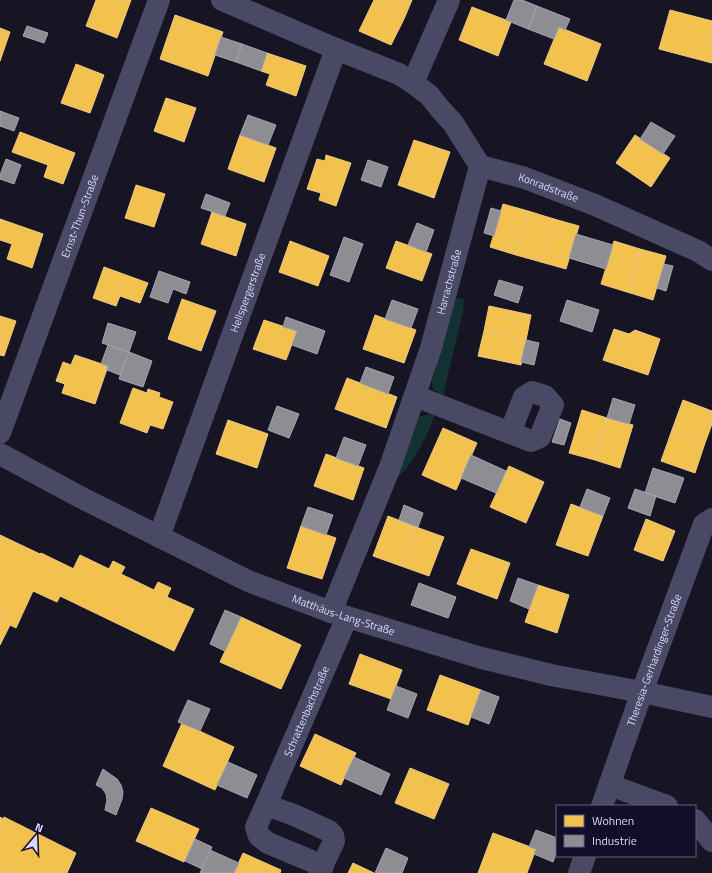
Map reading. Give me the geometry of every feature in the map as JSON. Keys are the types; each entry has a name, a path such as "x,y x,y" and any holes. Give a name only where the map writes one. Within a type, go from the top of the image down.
{"street":[{"name":"Ernst-Thun-Straße","path":"0,433 159,0"},
{"path":"222,0 336,49 399,74 413,83 429,95 453,123 480,166"},
{"path":"413,83 449,0"},
{"name":"Hellspergerstraße","path":"159,537 336,49"},
{"name":"Konradstraße","path":"480,166 525,178 595,205 698,251 712,260"},
{"name":"Harrachstraße","path":"339,614 432,348 480,166"},
{"path":"415,396 510,433"},
{"name":"Matthäus-Lang-Straße","path":"0,454 82,498 248,580 339,614 486,659 551,675 712,707"},
{"name":"Theresia-Gerhardinger-Straße","path":"602,805 704,524 712,519"},
{"name":"Schrattenbachstraße","path":"266,805 294,815 329,831 333,835 334,841 321,869 268,843 259,836 256,828 339,614"},
{"path":"610,785 664,805"},
{"path":"696,821 712,841"},
{"path":"579,873 585,857"}],"green space":[{"path":"457,298 464,299 463,312 443,396 433,389 432,382 454,301"},
{"path":"435,414 426,436 410,464 389,486 413,425 420,416"}],"building: Wohnen":[{"path":"96,0 131,0 117,38 86,26"},
{"path":"374,0 412,0 404,19 372,4"},
{"path":"372,4 404,19 391,45 359,31"},
{"path":"472,7 511,22 498,56 459,40"},
{"path":"670,10 712,21 712,63 659,49"},
{"path":"175,15 223,32 208,76 160,59"},
{"path":"559,27 601,44 587,81 544,64"},
{"path":"0,28 10,32 0,61"},
{"path":"267,53 306,66 296,96 266,85 270,74 261,71"},
{"path":"76,64 104,75 90,113 61,103"},
{"path":"166,98 196,108 184,142 154,131"},
{"path":"20,132 75,153 63,184 44,177 48,165 12,152"},
{"path":"240,135 276,148 264,182 228,169"},
{"path":"635,135 670,158 651,187 616,163"},
{"path":"414,140 450,152 434,198 398,185"},
{"path":"326,155 351,163 336,206 319,200 321,193 307,189 317,159 325,161"},
{"path":"136,185 165,194 154,227 125,218"},
{"path":"503,204 528,211 516,255 490,247"},
{"path":"528,211 554,219 541,262 516,255"},
{"path":"212,212 246,224 236,256 201,244"},
{"path":"0,219 43,234 32,268 7,259 12,244 0,240"},
{"path":"554,219 579,226 566,269 541,262"},
{"path":"290,241 329,256 318,286 279,272"},
{"path":"396,241 432,254 422,281 386,268"},
{"path":"614,241 640,249 627,292 601,284"},
{"path":"640,249 666,256 653,300 627,292"},
{"path":"104,267 148,283 140,303 120,296 116,306 93,298"},
{"path":"182,299 216,311 201,351 168,339"},
{"path":"489,306 531,315 526,340 484,331"},
{"path":"375,315 416,330 404,363 363,349"},
{"path":"0,316 16,321 4,356 0,355"},
{"path":"264,320 297,331 286,360 253,349"},
{"path":"614,329 629,334 635,330 660,339 648,375 603,360"},
{"path":"484,331 526,340 521,365 478,356"},
{"path":"75,355 108,366 95,404 62,393 65,384 56,381 63,362 71,365"},
{"path":"347,378 397,397 386,428 335,409"},
{"path":"133,388 147,393 148,389 160,393 159,397 173,402 163,429 150,425 147,433 120,423"},
{"path":"683,400 712,411 712,424 705,443 672,430"},
{"path":"582,410 607,418 595,460 569,453"},
{"path":"607,418 633,425 620,468 595,460"},
{"path":"228,420 268,434 257,468 216,454"},
{"path":"443,428 477,443 456,490 422,475"},
{"path":"672,430 705,443 695,473 661,461"},
{"path":"326,454 364,468 353,500 314,486"},
{"path":"509,466 544,482 526,523 490,507"},
{"path":"571,504 603,516 588,556 556,545"},
{"path":"388,516 416,527 401,566 373,556"},
{"path":"646,519 675,531 663,561 634,550"},
{"path":"301,526 336,538 322,579 287,568"},
{"path":"416,527 444,537 429,576 401,566"},
{"path":"0,535 74,569 57,602 33,591 16,628 0,620"},
{"path":"471,549 510,563 497,599 457,584"},
{"path":"80,555 109,569 113,561 125,567 121,574 154,590 158,582 171,588 167,597 194,609 174,651 60,596"},
{"path":"538,585 569,595 557,633 525,622"},
{"path":"241,617 301,645 281,689 220,662"},
{"path":"0,620 10,625 0,645"},
{"path":"360,654 402,670 391,699 349,684"},
{"path":"440,675 481,690 468,725 427,710"},
{"path":"182,723 234,747 215,790 163,766"},
{"path":"315,734 356,753 341,785 300,766"},
{"path":"410,768 449,784 434,819 395,803"},
{"path":"151,808 199,829 184,862 136,841"},
{"path":"0,817 3,819 4,817 76,853 67,873 0,873"},
{"path":"493,833 536,849 527,873 478,873"},
{"path":"243,853 281,870 280,873 234,873"},
{"path":"353,863 374,873 348,873"}],"building: Industrie":[{"path":"514,0 522,0 537,6 528,29 506,20"},
{"path":"537,6 570,19 565,30 559,27 554,39 528,29"},
{"path":"27,26 48,33 44,43 23,36"},
{"path":"221,37 242,44 236,62 215,55"},
{"path":"242,44 267,53 261,71 236,62"},
{"path":"0,111 19,118 14,131 0,126"},
{"path":"248,115 276,125 268,145 240,135"},
{"path":"651,122 675,136 663,154 640,139"},
{"path":"6,159 21,165 14,184 0,179"},
{"path":"368,160 388,167 381,187 361,180"},
{"path":"206,194 230,203 225,216 201,208"},
{"path":"491,208 501,211 494,236 484,233"},
{"path":"417,223 434,230 426,252 408,245"},
{"path":"576,234 613,245 606,269 569,258"},
{"path":"344,237 363,244 349,282 330,275"},
{"path":"664,264 673,266 666,291 657,288"},
{"path":"159,271 190,282 186,294 173,289 168,303 150,297"},
{"path":"499,280 523,287 518,303 494,295"},
{"path":"392,300 418,309 411,328 385,319"},
{"path":"567,300 599,310 592,332 560,321"},
{"path":"286,317 325,331 317,354 292,345 297,331 283,327"},
{"path":"108,323 136,332 129,352 102,343"},
{"path":"526,340 539,343 534,365 521,362"},
{"path":"108,345 129,352 120,375 107,370 108,366 101,364"},
{"path":"129,352 152,361 143,387 119,379"},
{"path":"366,367 394,377 388,394 360,383"},
{"path":"613,398 635,405 629,424 607,418"},
{"path":"277,406 299,414 289,438 268,430"},
{"path":"560,419 571,423 564,445 552,442"},
{"path":"344,437 366,445 358,466 336,458"},
{"path":"471,455 506,471 496,493 461,478"},
{"path":"653,468 684,478 675,503 645,493"},
{"path":"587,489 610,498 603,516 580,507"},
{"path":"635,489 656,496 650,516 628,508"},
{"path":"404,505 423,513 418,527 399,520"},
{"path":"308,507 333,515 326,535 301,526"},
{"path":"518,578 538,585 529,609 510,601"},
{"path":"419,583 456,597 448,618 411,605"},
{"path":"225,610 241,617 225,651 210,644"},
{"path":"396,686 417,694 408,718 387,710"},
{"path":"481,690 499,697 489,724 471,717"},
{"path":"188,700 210,709 200,731 178,722"},
{"path":"354,757 390,774 381,795 344,778"},
{"path":"228,762 257,775 247,798 217,785"},
{"path":"103,769 117,779 123,792 116,815 105,810 107,800 106,794 102,788 96,785"},
{"path":"536,830 556,838 556,854 553,862 534,854 536,849 529,847"},
{"path":"195,839 212,847 202,869 185,861"},
{"path":"386,848 408,858 402,873 375,873"},
{"path":"210,850 239,863 234,873 200,873"}]}
